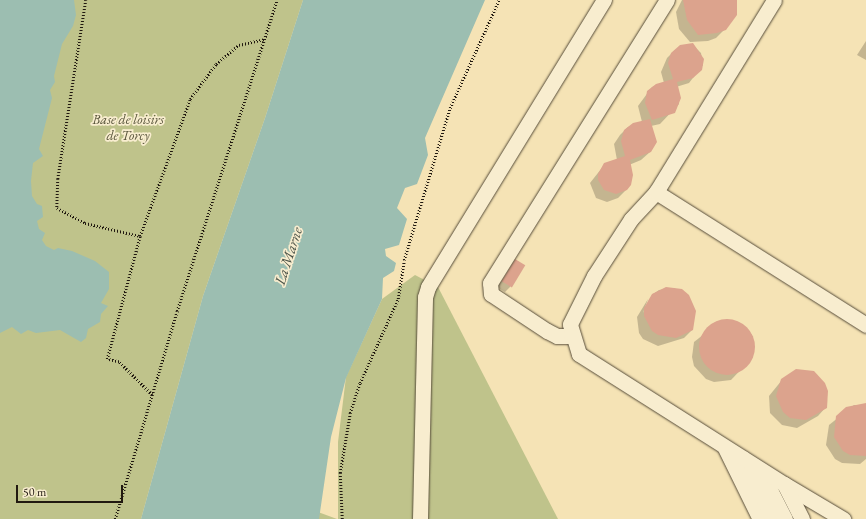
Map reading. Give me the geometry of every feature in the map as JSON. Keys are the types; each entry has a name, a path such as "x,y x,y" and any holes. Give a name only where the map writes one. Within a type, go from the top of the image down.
{"lane":[{"path":"420,519 425,297 428,287 604,0"},
{"path":"572,336 558,336 547,331 490,294 490,283 667,0"},
{"path":"774,0 656,192 631,218 594,276 570,324 572,336 579,354 724,447 843,519"},
{"path":"656,192 865,323"},
{"path":"724,447 759,517 763,519"},
{"path":"743,458 773,519"},
{"path":"759,468 785,519"},
{"path":"784,484 802,519"}],"path":[{"path":"86,0 58,179 57,208 85,223 140,236"},
{"path":"115,519 152,395 277,0"},
{"path":"342,519 340,472 350,413 360,382 398,299 404,260 450,108 499,0"},
{"path":"152,395 119,362 107,359 140,236 190,99 216,64 239,45 264,39"}],"green space":[{"name":"Base de loisirs de Torcy","path":"0,0 303,0 265,118 203,296 141,519 0,519"},
{"path":"415,275 438,287 558,519 338,519 338,442 346,377 382,299"},
{"path":"318,512 337,519 319,519"}],"water":[{"path":"0,0 74,0 76,15 73,26 62,44 54,76 55,82 50,90 52,98 39,149 43,156 33,163 31,181 32,196 37,204 42,206 43,217 37,221 39,229 45,233 42,240 46,246 54,250 58,248 72,251 95,261 109,272 109,289 101,303 108,306 101,314 100,322 88,329 86,338 81,342 60,330 36,333 28,330 21,334 12,327 0,333"},
{"name":"La Marne","path":"303,0 485,0 425,138 428,155 417,184 405,188 397,208 407,219 399,245 385,249 386,256 396,263 394,271 383,278 382,299 346,378 331,437 319,519 141,519 203,296 265,118"}],"building":[{"path":"683,0 737,0 737,15 726,30 717,33 698,35 687,20"},
{"path":"693,43 704,59 702,70 693,78 677,82 681,98 675,113 652,120 645,103 647,91 656,84 673,79 668,63 671,53 680,45"},
{"path":"650,119 657,142 651,152 630,160 633,175 631,185 627,190 616,194 604,190 598,180 598,174 604,163 625,156 621,141 624,130 633,123"},
{"path":"515,259 525,265 512,287 502,281"},
{"path":"666,287 682,289 689,295 696,311 693,330 676,338 658,335 652,331 644,316 644,308 652,294"},
{"path":"727,319 738,321 747,327 753,336 755,347 753,358 747,367 738,373 727,375 716,373 707,367 701,358 699,347 701,336 707,327 716,321"},
{"path":"796,369 814,371 825,383 828,391 827,408 806,420 790,418 783,412 776,396 781,379"},
{"path":"866,403 866,456 850,455 843,451 834,437 836,416 846,407"}]}
